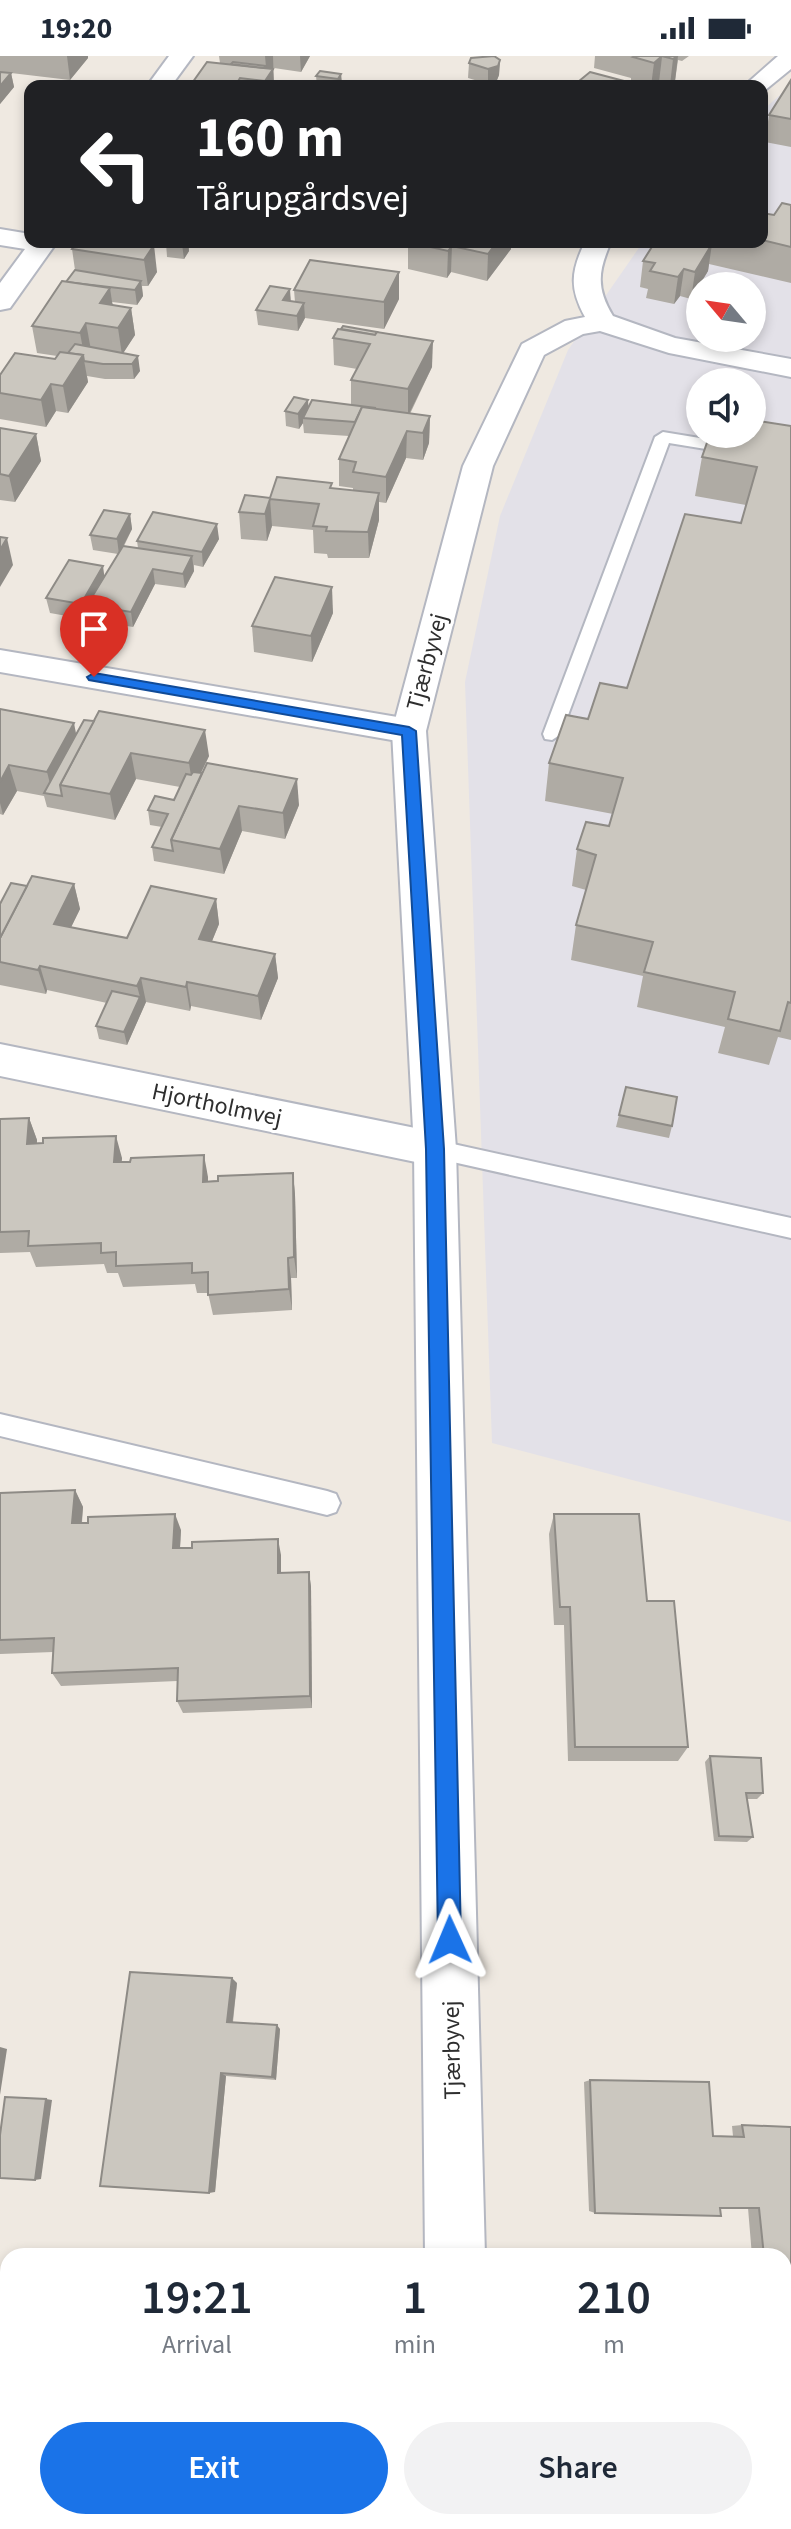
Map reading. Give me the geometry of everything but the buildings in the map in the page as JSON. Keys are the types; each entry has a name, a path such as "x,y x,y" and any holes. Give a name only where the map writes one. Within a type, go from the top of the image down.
{"street":[{"path":"163,80 181,56"},
{"path":"763,80 791,57"},
{"path":"0,237 24,240"},
{"path":"0,302 34,248"},
{"path":"595,248 585,268 585,293 602,322 669,345 791,368"},
{"name":"Tjærbyvej","path":"455,2248 435,1149 409,731 478,466 532,350 575,327 602,322"},
{"path":"0,661 409,731"},
{"name":"Hjortholmvej","path":"0,1060 435,1149"}],"lane":[{"path":"552,734 663,437 791,458"},
{"path":"435,1149 791,1228"},
{"path":"0,1425 327,1503"}],"shaded area":[{"path":"791,85 791,1522 492,1443 465,682 500,516 568,350 639,248 768,248 768,106"}],"route":[{"path":"94,677 409,731 435,1149 450,1940"}]}
